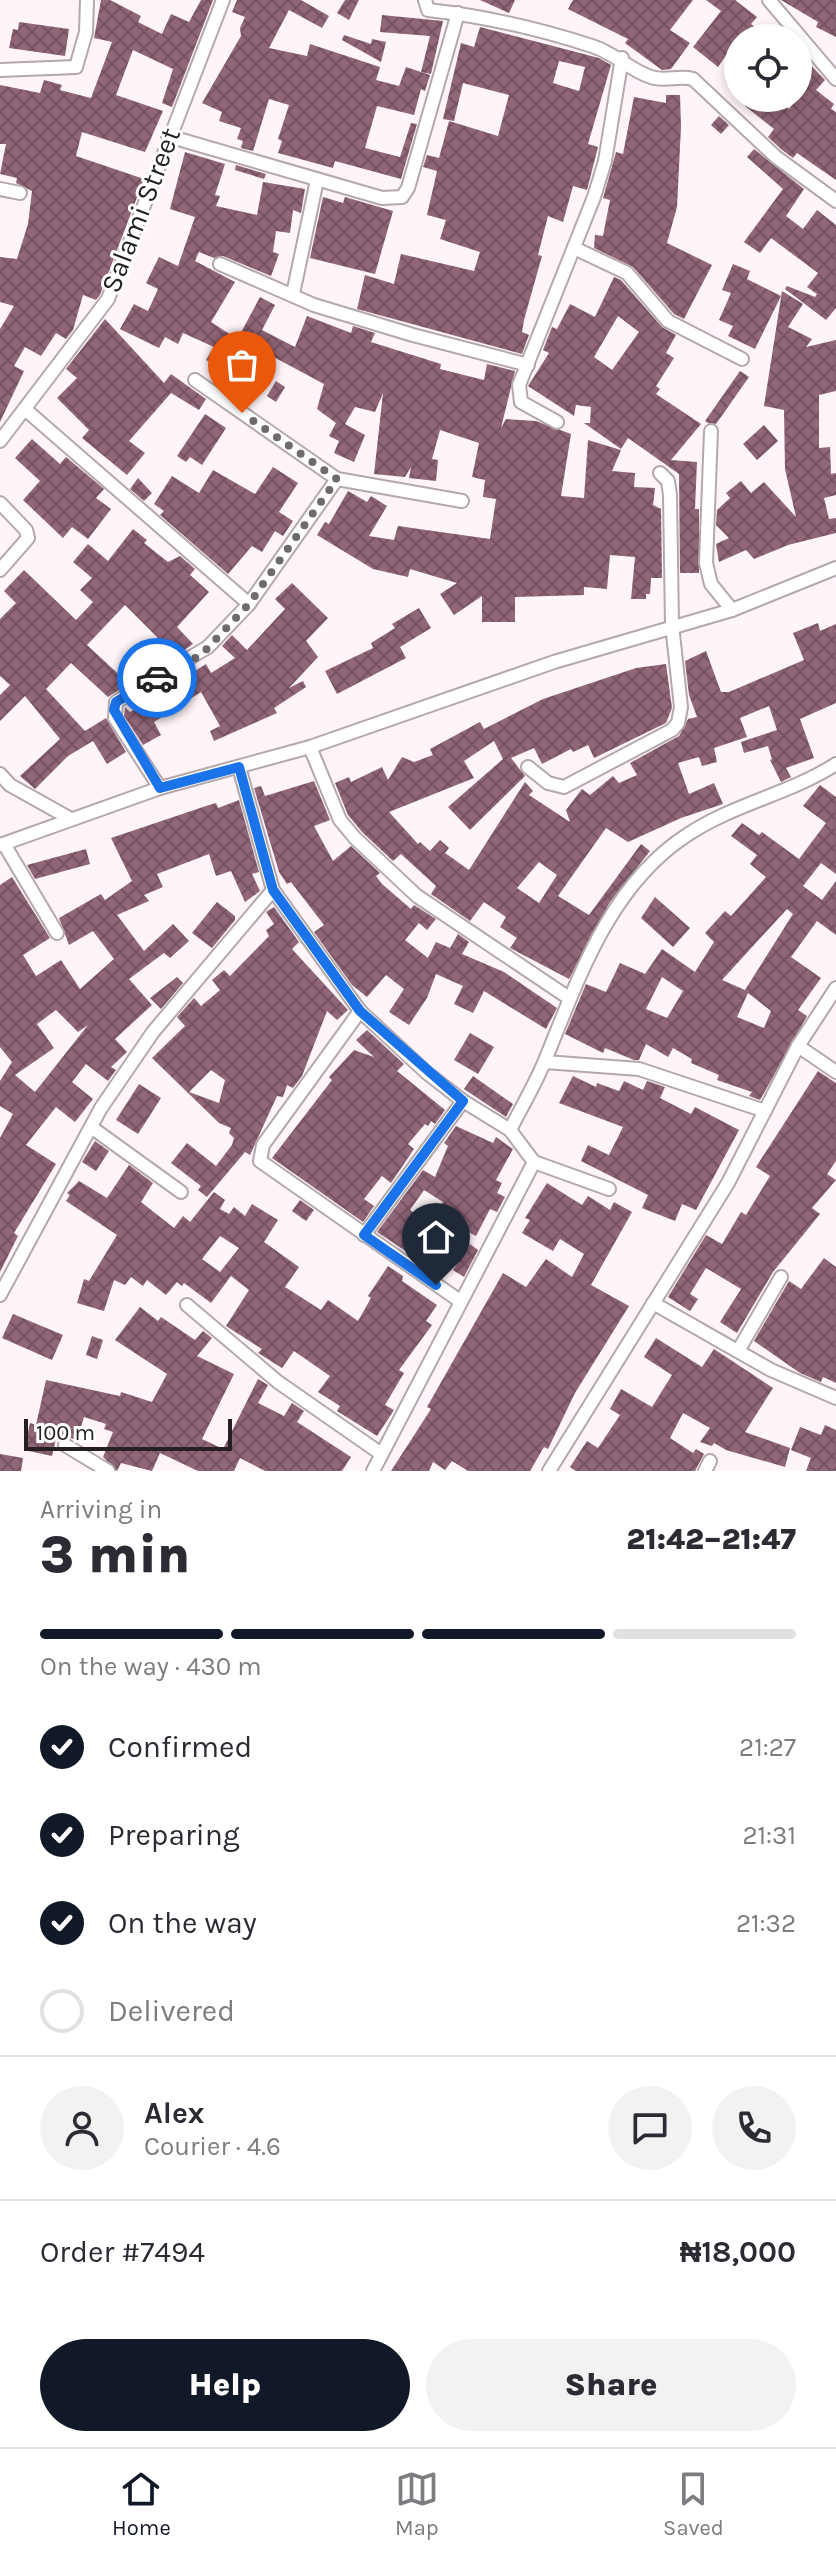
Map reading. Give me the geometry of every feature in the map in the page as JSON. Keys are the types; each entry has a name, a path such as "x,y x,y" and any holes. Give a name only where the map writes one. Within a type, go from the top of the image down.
{"street":[{"path":"0,70 76,67 86,32 87,0"},
{"name":"Salami Street","path":"0,441 108,299 168,136 223,0"},
{"path":"425,0 428,10 458,13 592,46 622,58 633,69 652,78 693,79 776,157 836,201"},
{"path":"769,0 836,79"},
{"path":"168,136 382,198 402,197 408,188 458,13"},
{"path":"557,422 521,402 519,385 605,161 622,58"},
{"path":"293,294 317,180"},
{"path":"0,189 20,193"},
{"path":"574,248 627,273 668,321 742,359"},
{"path":"220,264 314,305 528,365"},
{"path":"195,380 337,479 462,501"},
{"path":"26,410 249,604"},
{"path":"711,431 706,563 711,584 732,610"},
{"path":"528,767 548,783 564,787 672,730 678,723 681,707 672,625 670,495 668,481 660,473"},
{"path":"160,788 115,718 116,702 201,655 249,604 337,479"},
{"path":"0,503 26,530 28,538 0,570"},
{"path":"57,933 2,845 69,818 160,788 310,747 554,662 672,625 732,610 836,568"},
{"path":"310,747 340,820 355,838 417,896 569,998"},
{"path":"239,767 273,890 360,1011 463,1101 510,1130 534,1162 609,1189"},
{"path":"510,1130 545,1062 569,998 619,902 657,855 728,813 833,770"},
{"path":"0,774 10,785 69,818"},
{"path":"0,1295 91,1127 153,1032 273,890"},
{"path":"549,1471 728,1183 798,1046 836,988"},
{"path":"360,1011 259,1154 265,1167 460,1301"},
{"path":"798,1046 836,1072"},
{"path":"545,1062 639,1069 765,1111"},
{"path":"364,1235 463,1101"},
{"path":"91,1127 181,1192"},
{"path":"373,1471 534,1162"},
{"path":"738,1351 781,1277"},
{"path":"653,1303 738,1351 836,1398"},
{"path":"187,1305 278,1382 380,1453"},
{"path":"65,1445 108,1471"}],"building":[{"path":"101,0 110,0 141,16 138,22 162,34 171,14 189,22 201,0 213,0 172,107 162,103 173,69 133,50 116,95 163,111 145,152 82,132 76,156 144,179 100,295 96,300 83,295 73,330 66,339 56,333 41,356 25,347 14,366 24,371 0,422 0,329 14,306 0,302 0,257 17,259 28,224 32,191 16,183 17,178 0,174 6,144 0,144 0,85 40,93 44,80 62,85 60,90 91,98 112,42 94,38"},
{"path":"237,0 301,0 329,16 322,28 289,10 269,48 307,56 310,44 380,67 376,80 399,86 406,67 430,75 425,91 421,89 414,115 377,106 365,148 400,157 411,123 417,124 401,179 335,161 333,168 278,153 282,141 278,139 289,105 269,99 253,151 241,148 243,141 237,139 241,128 219,121 222,112 202,103 241,36 240,28 245,17 232,12"},
{"path":"345,0 359,0 349,20 337,13"},
{"path":"480,0 515,0 509,13"},
{"path":"573,0 693,0 670,30 690,43 671,69 662,70 625,43 628,39 568,9"},
{"path":"706,0 735,0 757,17 751,24 724,24 724,58 718,67 693,47 721,11"},
{"path":"781,0 836,0 836,37 816,27 818,22"},
{"path":"382,15 443,21 431,74 421,72 430,36 380,32"},
{"path":"19,22 69,29 65,56 9,48 13,29 18,30"},
{"path":"480,27 599,58 611,65 588,144 598,147 587,190 573,186 563,222 548,216 538,255 542,256 524,320 522,332 529,335 522,354 357,309 365,275 394,284 401,254 474,271 480,252 440,239 446,220 427,215 437,171 423,167 427,155 439,158 449,121 498,136 509,95 463,83 454,121 443,119 461,43 474,47","holes":["559,61 585,67 579,91 553,83"]},
{"path":"344,35 371,44 372,39 386,42 381,62 342,40"},
{"path":"812,67 825,80 816,90 834,104 831,109 836,112 836,180 797,153 793,158 782,150 768,137 774,129 753,112 812,112"},
{"path":"666,95 680,95 681,127 677,207 667,243 712,265 684,319 674,314 633,267 594,248 595,235 603,236 610,200 603,198 616,152 623,154 634,97 666,103"},
{"path":"719,116 729,125 721,134 711,125"},
{"path":"754,149 804,189 786,216 803,229 817,210 836,225 836,308 826,320 785,289 787,286 815,297 817,294 807,287 818,273 771,238 760,253 744,242 783,189 747,157"},
{"path":"185,152 225,164 215,195 220,196 216,206 257,215 263,182 305,189 301,213 293,210 290,233 276,231 273,252 279,254 271,276 223,256 214,258 199,252 195,261 235,282 211,322 231,335 223,349 241,360 231,375 206,360 214,347 183,333 178,344 165,337 159,348 120,329 134,304 148,311 158,289 146,283 159,257 178,266 195,217 170,209"},
{"path":"236,165 266,174 264,179 235,170"},
{"path":"323,197 343,203 345,197 393,211 375,274 310,258"},
{"path":"733,264 750,271 747,279 781,296 755,349 728,336 733,326 719,320 731,293 722,290"},
{"path":"614,277 621,280 662,327 676,335 666,353 674,358 656,386 660,389 656,394 701,424 671,460 697,462 695,509 699,509 699,573 680,573 679,474 628,438 621,449 584,423 590,423 591,407 576,405 574,416 528,386 549,353 543,350 552,327 557,329 570,304 595,317","holes":["618,316 639,332 612,370 594,357"]},
{"path":"782,291 803,304 788,327 812,339 806,347 836,340 836,391 819,395 819,448 830,447 831,474 836,473 836,495 824,498 829,519 836,518 836,533 788,545 754,559 746,550 719,562 716,544 729,538 716,525 717,510 730,498 726,493 741,481 751,493 764,482 796,517 785,469 784,410 764,406"},
{"path":"260,297 275,305 262,330 295,347 307,316 351,333 353,326 375,333 371,342 441,364 440,369 484,380 487,364 515,371 501,428 506,419 536,421 571,434 561,496 584,498 588,440 621,450 612,471 635,473 634,487 655,488 653,505 661,509 662,578 651,578 650,594 646,594 646,599 631,599 635,557 610,555 607,589 584,587 584,595 515,597 515,622 482,622 482,596 454,615 440,594 457,583 410,569 408,577 373,569 317,535 325,522 329,524 348,491 367,502 371,496 387,506 369,536 394,540 398,526 490,539 496,499 483,497 485,480 472,477 479,443 440,430 432,459 438,460 436,481 409,478 411,467 405,477 374,474 383,393 375,412 355,407 345,424 365,435 354,462 334,453 339,441 329,436 336,423 317,409 324,384 238,338"},
{"path":"105,319 164,383 171,374 206,399 199,410 171,393 129,441 145,453 127,475 82,438 89,430 57,398 77,378 66,369"},
{"path":"740,371 749,377 716,424 708,423 705,421"},
{"path":"276,381 285,387 276,402 267,396"},
{"path":"205,414 226,428 202,465 190,457 186,462 177,456"},
{"path":"764,425 778,441 757,460 743,444"},
{"path":"32,439 60,464 66,457 104,489 96,498 111,509 88,539 72,527 63,538 23,500 40,481 15,458"},
{"path":"273,467 298,483 279,512 293,521 283,536 275,531 262,552 252,546 228,574 160,515 164,511 154,504 172,476 199,493 213,470 255,494"},
{"path":"138,478 152,493 144,501 130,489"},
{"path":"133,529 147,540 144,543 168,562 180,556 195,569 190,575 209,592 177,627 193,644 176,656 125,605 87,645 127,682 108,697 71,663 46,689 85,731 106,718 126,752 107,764 93,741 68,756 35,789 20,776 60,739 25,696 0,721 0,695 10,685 0,676 0,619 16,603 4,591 24,570 76,620 93,602 80,590 92,578 73,562 88,544 108,561"},
{"path":"292,583 328,618 306,641 318,657 289,688 303,681 306,687 274,708 277,713 214,741 210,731 220,726 201,692 154,722 161,735 143,745 124,716 125,707 130,712 206,664 211,673 235,658 222,646 232,635 247,650 285,609 275,599"},
{"path":"419,608 431,628 400,647 406,658 337,694 325,671 373,648 371,643 395,628 392,624"},
{"path":"818,623 820,631 836,624 836,703 800,719 814,758 786,768 791,777 781,782 770,760 768,746 744,753 741,742 777,730 769,706 740,718 747,737 714,748 717,762 702,766 699,757 678,763 689,794 714,783 723,804 681,818 628,842 606,828 558,896 589,915 641,844 650,851 610,902 569,979 510,948 517,938 500,927 506,917 484,902 470,921 431,894 436,886 401,854 393,861 362,832 348,815 335,783 349,777 351,782 382,767 388,780 402,757 414,762 433,755 430,749 480,722 484,729 543,699 636,668 666,664 672,708 666,723 594,758 588,745 573,752 571,749 542,764 534,748 511,758 525,776 470,830 448,807 503,759 494,741 464,761 474,778 389,812 418,844 420,842 430,851 440,840 449,848 445,853 469,870 525,782 533,791 529,795 570,822 566,810 582,789 590,795 613,776 619,783 637,775 630,763 679,736 688,719 697,717 689,695 685,661 706,651 721,692 729,692 804,660 793,633","holes":["539,862 557,875 539,903 517,888"]},
{"path":"314,781 330,820 314,826 333,861 351,846 380,873 376,876 382,884 411,909 414,905 436,919 427,930 419,923 405,940 428,958 436,942 450,948 458,934 469,942 462,954 504,972 557,1008 546,1029 484,991 473,1013 454,1004 463,986 436,974 427,998 409,1025 389,1012 404,989 386,975 367,997 352,985 314,932 324,925 291,882 287,884 279,872 254,788 261,786 265,796"},
{"path":"820,785 836,797 836,874 821,863 803,886 822,900 836,881 836,935 817,921 791,957 821,978 798,1010 807,1016 760,1100 749,1096 752,1092 717,1080 719,1075 691,1063 692,1059 673,1048 668,1057 646,1044 639,1060 634,1060 605,1048 603,1053 565,1034 586,984 606,992 620,963 645,974 662,949 695,972 714,942 705,933 725,911 731,916 766,877 750,864 757,855 731,836 742,823 759,835 762,832 799,859 826,823 803,806","holes":["787,909 793,914 745,990 722,980","662,977 683,991 667,1018 646,1009","748,993 771,1011 764,1028 737,1017"]},
{"path":"239,800 259,872 252,874 260,891 245,902 231,871 216,876 209,854 157,874 163,887 144,895 149,901 117,915 144,951 173,924 189,941 170,958 164,953 129,979 152,1005 115,1039 127,1052 111,1067 116,1070 108,1081 86,1064 72,1082 93,1099 75,1122 56,1107 26,1145 56,1164 14,1233 18,1236 0,1272 0,1138 13,1114 0,1106 0,1081 12,1062 0,1047 0,885 12,877 50,938 23,955 36,976 61,960 80,989 114,959 93,931 69,945 59,918 101,894 105,900 132,881 111,838 216,803 218,808","holes":["56,1010 78,1032 88,1025 35,1092 15,1075 54,1048 37,1024"]},
{"path":"86,849 90,864 35,879 27,865"},
{"path":"655,897 690,928 673,947 641,918"},
{"path":"217,902 235,916 235,920 212,948 192,933"},
{"path":"274,907 299,942 292,949 348,1010 337,1020 327,1011 302,1076 293,1088 287,1085 283,1097 277,1096 250,1155 245,1152 207,1197 198,1190 201,1186 171,1163 187,1143 216,1166 232,1145 234,1138 229,1133 231,1128 219,1123 152,1058 185,1026 177,1017 194,998 201,1006 220,990 212,980 224,970 230,976 269,936 266,930 274,924 266,912","holes":["211,1070 225,1080 219,1103 189,1092"]},
{"path":"177,977 183,983 161,1009 150,998"},
{"path":"367,1030 404,1064 397,1071 445,1110 435,1124 431,1121 428,1126 425,1124 408,1144 414,1149 391,1183 382,1176 364,1199 374,1206 363,1222 272,1158 332,1080 329,1077 354,1050 374,1057 356,1040"},
{"path":"470,1033 494,1047 478,1074 454,1060"},
{"path":"818,1071 836,1083 836,1161 827,1174 836,1180 812,1208 820,1214 773,1272 737,1333 720,1322 741,1289 706,1268 690,1294 698,1299 690,1311 668,1297 706,1235 722,1244 741,1212 746,1215 770,1176 756,1167"},
{"path":"473,1076 513,1104 506,1117 464,1089"},
{"path":"573,1076 596,1087 597,1083 619,1091 624,1081 643,1090 647,1081 665,1087 660,1098 691,1114 695,1107 739,1130 696,1210 682,1204 675,1221 642,1208 648,1195 581,1161 588,1145 609,1155 623,1127 559,1103"},
{"path":"139,1084 161,1098 138,1134 116,1120"},
{"path":"456,1126 493,1143 496,1137 513,1149 496,1180 502,1183 497,1193 505,1197 497,1212 490,1209 476,1236 436,1216 443,1202 424,1190 410,1210 430,1225 410,1254 377,1232 423,1170 435,1177 448,1146 444,1143"},
{"path":"95,1141 109,1151 96,1171 82,1162"},
{"path":"129,1165 153,1183 141,1202 174,1228 183,1216 190,1222 214,1192 225,1200 220,1209 229,1214 234,1207 245,1216 252,1204 278,1220 264,1242 299,1267 285,1287 321,1310 328,1300 358,1321 371,1298 368,1296 388,1266 403,1276 402,1281 437,1305 426,1321 432,1325 399,1370 404,1373 385,1405 394,1410 377,1436 337,1411 340,1406 318,1392 330,1376 294,1351 282,1368 258,1353 262,1349 226,1326 249,1290 231,1276 211,1303 184,1283 182,1286 177,1282 166,1295 147,1280 143,1286 131,1277 125,1285 114,1280 104,1311 77,1303 84,1279 89,1281 117,1235 66,1201 70,1195 67,1193 79,1181 107,1198","holes":["220,1236 239,1248 220,1272 202,1259"]},
{"path":"547,1183 582,1205 588,1196 610,1210 614,1202 632,1212 591,1285 629,1306 575,1393 548,1449 544,1447 530,1471 468,1471 452,1461 445,1470 433,1462 429,1471 391,1471 431,1409 427,1407 503,1273 526,1287 546,1259 572,1277 584,1254 560,1239 553,1251 522,1233 530,1220 525,1218"},
{"path":"300,1200 314,1210 306,1221 292,1211"},
{"path":"470,1244 478,1250 464,1277 453,1270"},
{"path":"824,1258 836,1267 836,1383 823,1377 821,1382 800,1373 754,1341 789,1281 801,1289"},
{"path":"140,1307 158,1321 161,1317 195,1340 203,1331 212,1338 197,1356 234,1374 202,1439 223,1449 258,1379 268,1385 258,1403 284,1416 292,1403 304,1411 297,1422 351,1457 342,1471 265,1471 240,1458 234,1471 198,1471 160,1453 152,1471 121,1463 117,1471 103,1457 113,1432 104,1429 106,1424 84,1417 77,1440 57,1434 52,1456 24,1450 30,1423 36,1425 46,1380 120,1396 121,1392 152,1402 167,1374 115,1340"},
{"path":"13,1314 63,1335 52,1360 2,1338"},
{"path":"92,1336 103,1340 97,1359 86,1355"},
{"path":"656,1338 702,1367 714,1349 773,1388 745,1432 790,1448 785,1467 726,1450 714,1443 712,1446 700,1442 710,1428 683,1413 670,1438 693,1453 696,1449 704,1454 695,1471 576,1471 570,1467 587,1441 598,1448 620,1415 610,1409 621,1389 652,1407 672,1375 644,1357"},
{"path":"825,1425 836,1430 836,1471 806,1471 811,1458 791,1450 800,1427 821,1435"},
{"path":"0,1454 23,1458 21,1471 0,1471"}],"way so far":[{"path":"157,678 201,655 249,604 337,479 242,413"}],"route":[{"path":"157,678 116,702 114,710 115,718 160,788 239,767 273,890 360,1011 427,1073 463,1101 364,1235 436,1285"}]}
